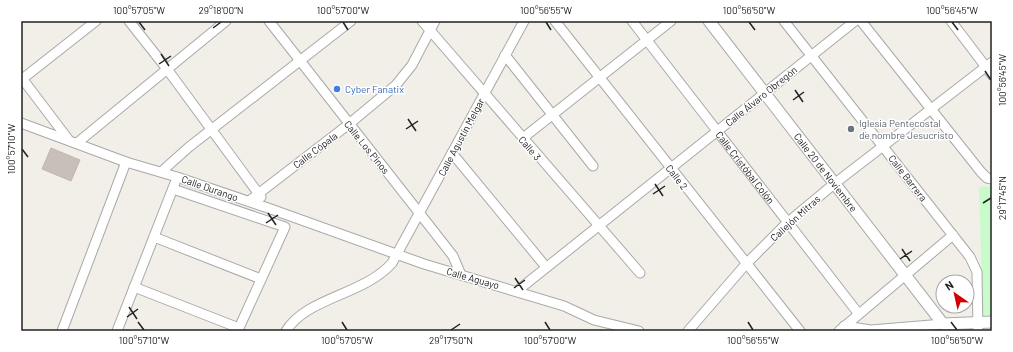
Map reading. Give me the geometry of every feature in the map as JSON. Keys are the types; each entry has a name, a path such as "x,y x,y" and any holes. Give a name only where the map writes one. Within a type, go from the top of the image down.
{"street":[{"path":"96,21 22,79 72,141 167,69 226,21"},
{"path":"129,21 167,69 259,193 268,208"},
{"name":"Calle Los Pinos","path":"269,21 454,258 461,275"},
{"path":"161,172 185,150 351,21"},
{"name":"Calle 3","path":"422,21 640,273"},
{"name":"Calle Cópala","path":"248,201 349,124 402,78 412,65 435,21"},
{"name":"Calle Agustín Melgar","path":"286,331 292,322 306,312 376,278 386,271 398,254 524,21"},
{"name":"Calle 2","path":"555,21 800,331"},
{"name":"Calle Cristóbal Colón","path":"632,21 858,313"},
{"path":"523,138 671,21"},
{"name":"Calle 20 de Noviembre","path":"709,21 943,324"},
{"name":"Calle Barrera","path":"784,21 970,257 976,267 978,327"},
{"name":"Calle Álvaro Obregón","path":"517,290 855,21"},
{"path":"861,21 981,172 987,178 992,179"},
{"path":"951,21 989,64 992,75"},
{"path":"505,55 593,166"},
{"name":"Callejón Mitras","path":"688,331 746,264 787,223 882,146 989,64"},
{"name":"Calle Durango","path":"21,123 126,162 177,177 248,201 398,254"},
{"path":"452,153 546,267"},
{"path":"62,331 126,162"},
{"path":"117,331 177,177"},
{"path":"134,287 239,328 285,226 173,189"},
{"path":"841,328 953,235"},
{"path":"154,237 261,279"},
{"name":"Calle Aguayo","path":"398,254 424,264 517,290 569,307 591,319 639,331"},
{"path":"841,328 868,330 943,324 978,327 992,322"}],"green space":[{"path":"992,186 992,315 983,316 979,187"}],"building":[{"path":"51,148 80,160 71,181 42,169"}],"place":[{"name":"Cyber Fanatix","path":"337,89"},
{"name":"Iglesia Pentecostal de nombre Jesucristo","path":"851,129"}]}
